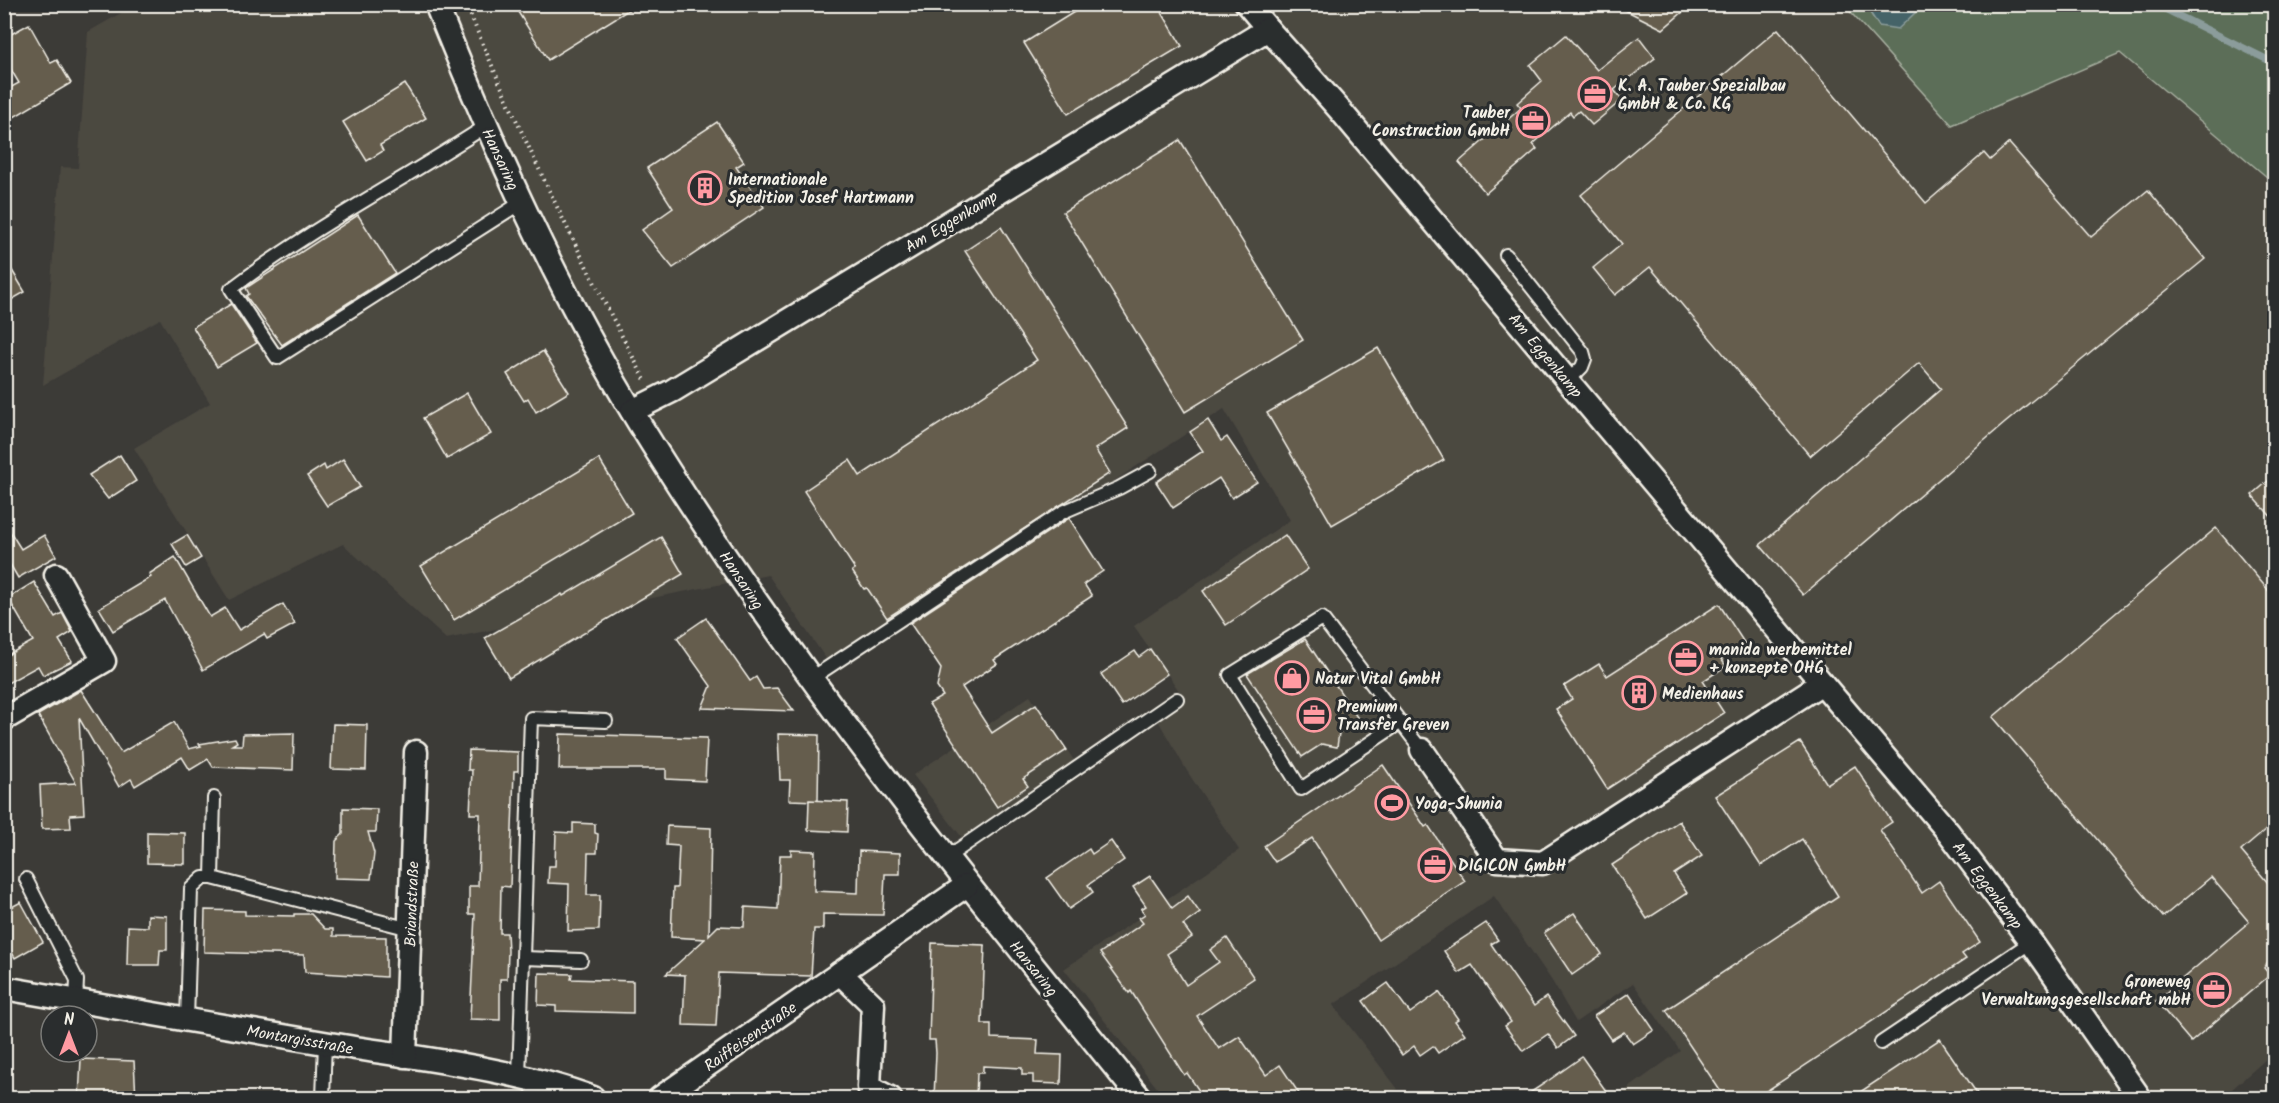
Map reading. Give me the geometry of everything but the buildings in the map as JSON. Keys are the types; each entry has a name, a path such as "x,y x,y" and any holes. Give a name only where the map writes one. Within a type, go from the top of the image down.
{"street":[{"name":"Hansaring","path":"436,4 486,126 558,277 632,411 751,594 812,678 967,885 1140,1098"},
{"name":"Am Eggenkamp","path":"1247,4 1339,109 1949,833 2031,942 2140,1098"},
{"name":"Am Eggenkamp","path":"632,411 656,399 1268,29"},
{"path":"4,719 104,662 56,576"},
{"path":"1422,750 1497,860 1543,863 1821,683"},
{"name":"Briandstraße","path":"405,1056 416,752"},
{"name":"Raiffeisenstraße","path":"660,1098 967,885"},
{"path":"840,973 873,1005 869,1087 890,1098"},
{"name":"Montargisstraße","path":"4,988 405,1056 529,1085 563,1087 593,1098"}],"lane":[{"path":"486,126 413,174 268,261 231,289 277,358 522,202"},
{"path":"1506,255 1583,352 1585,359 1582,367 1568,381"},
{"path":"812,678 1063,512 1119,488 1150,471"},
{"path":"1401,723 1301,789 1230,675 1322,618 1422,750"},
{"path":"946,858 1177,699"},
{"path":"529,1085 523,958 531,718 606,721"},
{"path":"212,878 214,798"},
{"path":"187,1020 191,889 203,878 212,878 410,929"},
{"path":"26,879 77,980 76,1001"},
{"path":"1881,1043 2031,942"},
{"path":"523,958 581,960"},
{"path":"323,1098 325,1043"}],"path":[{"path":"466,4 500,87 571,240 656,399"}],"shaded area":[{"path":"135,5 1844,5 1952,124 2120,53 2274,183 2274,1052 2222,1098 1620,1098 1619,1095 1680,1051 1633,983 1576,1022 1552,981 1494,896 1333,1005 1398,1089 1383,1098 1165,1098 1064,969 1239,850 1187,771 1156,717 1184,698 1134,626 1290,520 1224,409 831,666 768,575 446,639 343,544 229,600 134,448 210,403 160,319 43,385 60,167 78,168 88,32"},
{"path":"1030,696 1080,769 967,844 913,775"}],"green space":[{"path":"1844,5 1865,5 1879,26 1918,10 1919,5 2274,5 2274,183 2120,53 1952,125"}],"water":[{"path":"1865,5 1919,5 1918,10 1898,29 1879,26"}],"waterway":[{"path":"2155,4 2274,63"}],"place":[{"name":"K. A. Tauber Spezialbau GmbH & Co. KG","path":"1595,94"},
{"name":"Tauber Construction GmbH","path":"1533,121"},
{"name":"Internationale Spedition Josef Hartmann","path":"705,188"},
{"name":"manida werbemittel + konzepte OHG","path":"1686,658"},
{"name":"Natur Vital GmbH","path":"1292,678"},
{"name":"Medienhaus","path":"1639,693"},
{"name":"Premium Transfer Greven","path":"1314,715"},
{"name":"Yoga-Shunia","path":"1392,803"},
{"name":"DIGICON GmbH","path":"1435,865"},
{"name":"Groneweg Verwaltungsgesellschaft mbH","path":"2214,990"}]}
